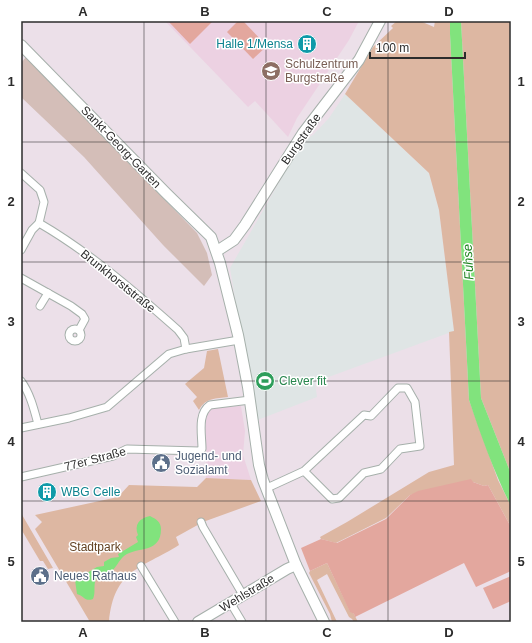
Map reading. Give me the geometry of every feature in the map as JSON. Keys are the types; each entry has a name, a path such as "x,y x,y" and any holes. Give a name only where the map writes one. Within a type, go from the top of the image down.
{"street":[{"name":"Burgstraße","path":"216,251 234,240 302,133 359,60 380,21"},
{"name":"Sankt-Georg-Garten","path":"21,44 166,194 211,237 216,251"},
{"path":"21,173 40,190 44,202 39,223 32,230 21,250"},
{"name":"Brunkhorststraße","path":"39,223 89,256 178,330 184,338 186,348"},
{"path":"216,251 239,340 260,465 267,488 296,564 324,622"},
{"path":"21,278 82,314 85,319 79,330"},
{"path":"40,306 48,293"},
{"path":"21,428 69,418 107,407 169,354 186,348 239,340"},
{"path":"21,380 34,406 38,424"},
{"path":"267,488 304,471 364,415 371,416 398,388 407,388 415,402 420,446 400,449 381,469 364,473 340,498 332,499 304,471"},
{"name":"77er Straße","path":"21,477 113,456 128,450 199,451 202,449 202,415 205,408 210,405 250,400"},
{"path":"201,522 203,528 243,594"},
{"name":"Wehlstraße","path":"198,622 296,564"},
{"path":"141,566 175,622"},
{"path":"230,602 242,622"}],"shaded area":[{"name":"Schulzentrum Burgstraße","path":"165,21 359,21 349,40 297,118 288,137 255,101 248,107"},
{"path":"168,21 213,21 190,44"},
{"path":"238,21 243,21 267,46 253,59 227,32"},
{"path":"26,57 197,233 207,253 212,275 204,286 163,245 84,157 21,97 21,63"},
{"path":"345,94 429,173 439,210 454,331 315,382 317,397 255,421 230,268 296,153 306,139 313,135 329,118"},
{"path":"241,406 245,431 243,455 251,480 206,478 205,418 212,408"},
{"path":"471,479 473,482 484,486 488,485 511,527 511,571 476,587 464,563 355,617 354,614 350,612 327,563 310,571 301,548 321,539 337,543 386,519 410,495 418,491"},
{"path":"511,576 511,601 493,609 483,588"}],"green space":[{"path":"397,21 420,21 434,27 435,21 450,21 469,400 498,480 511,506 511,527 488,485 484,486 473,482 410,495 386,518 336,543 321,539 320,537 429,472 454,465 449,332 454,331 439,210 429,173 345,94 373,47 393,28 391,26"},
{"path":"461,21 511,21 511,474 481,398"},
{"path":"218,349 228,397 208,401 199,410 193,401 197,397 185,384 204,368 207,351"},
{"name":"Stadtpark","path":"206,478 251,480 261,501 203,522 176,537 179,545 141,566 123,581 112,604 109,622 90,622 35,529 42,522 35,515 118,497 129,485 197,487"},
{"path":"21,513 53,568 48,569 43,561 40,561 21,529"},
{"path":"327,563 350,611 354,614 358,622 354,622 349,617 327,574 317,580 337,622 332,622 330,614 309,573 310,571"}],"water":[{"name":"Fuhse","path":"450,21 461,21 481,398 511,474 511,506 488,454 469,400"},
{"path":"150,516 158,521 161,527 160,537 157,542 153,546 129,553 124,556 110,573 96,579 93,599 86,599 77,594 75,580 97,567 104,566 104,562 111,558 119,557 118,554 138,542 136,537 138,535 138,522 143,518"}],"place":[{"name":"Halle 1/Mensa","path":"307,44"},
{"name":"Schulzentrum Burgstraße","path":"271,71"},
{"name":"Clever fit","path":"265,381"},
{"name":"Jugend- und Sozialamt","path":"161,463"},
{"name":"WBG Celle","path":"47,492"},
{"name":"Neues Rathaus","path":"40,576"}]}
